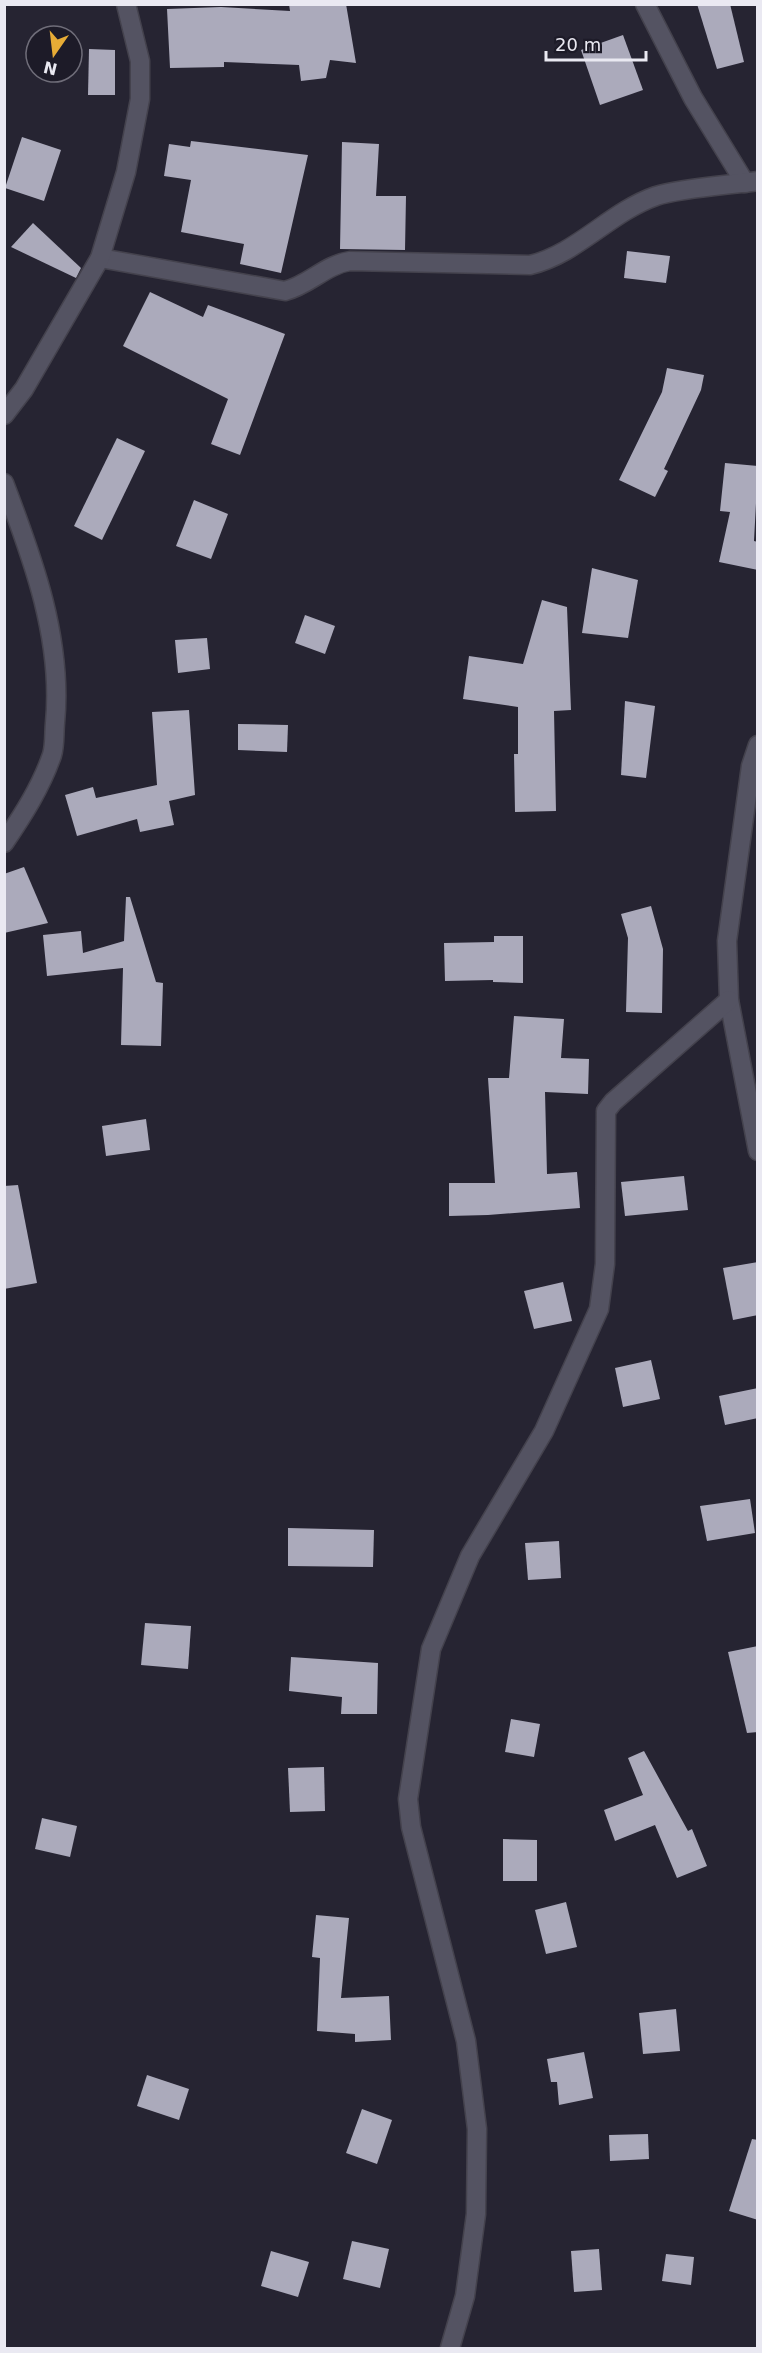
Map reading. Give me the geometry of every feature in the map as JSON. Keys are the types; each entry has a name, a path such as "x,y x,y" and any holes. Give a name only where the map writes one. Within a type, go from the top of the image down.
{"street":[{"path":"4,415 24,389 100,258 126,172 140,99 140,61 126,4"},
{"path":"100,258 285,291 300,287 333,264 350,261 530,265 548,261 635,207 657,196 751,182 693,98 645,4"},
{"path":"4,483 30,549 46,605 58,695 53,753 35,796 4,843"},
{"path":"758,745 751,766 727,941 729,1000 758,1151"},
{"path":"450,2349 465,2296 476,2214 477,2128 466,2041 411,1827 408,1799 431,1649 470,1556 544,1431 599,1309 605,1263 606,1111 613,1102 729,1000"}],"building":[{"path":"289,4 346,4 356,63 330,60 326,78 301,81 299,65 224,62 224,67 170,68 167,9 221,7 290,11"},
{"path":"697,4 730,4 744,62 717,69"},
{"path":"623,35 643,90 600,105 581,50"},
{"path":"89,49 115,50 115,95 88,95"},
{"path":"22,137 61,150 44,201 5,188"},
{"path":"191,141 308,155 281,273 240,264 244,244 181,232 191,180 164,176 169,144 190,147"},
{"path":"342,142 379,144 376,196 406,196 405,250 340,249"},
{"path":"33,223 81,268 76,278 11,247"},
{"path":"627,251 670,256 666,283 624,278"},
{"path":"150,292 203,317 208,305 285,334 240,455 211,444 228,399 123,346"},
{"path":"667,368 704,375 701,390 664,469 668,471 655,497 619,480 662,392"},
{"path":"117,438 145,451 102,540 74,526"},
{"path":"725,463 758,466 754,541 758,542 758,570 719,562 730,512 720,511"},
{"path":"194,500 228,514 211,559 176,546"},
{"path":"592,568 638,580 628,638 582,633"},
{"path":"542,600 567,607 571,710 554,711 556,811 515,812 514,754 518,754 518,707 463,699 469,656 523,664"},
{"path":"305,615 335,626 325,654 295,643"},
{"path":"207,638 210,669 178,673 175,640"},
{"path":"625,701 655,706 646,778 621,775"},
{"path":"189,710 195,795 169,801 174,825 140,832 137,819 77,836 65,795 93,787 96,798 157,785 152,712"},
{"path":"238,724 288,725 287,752 238,750"},
{"path":"24,867 48,923 4,933 4,874"},
{"path":"126,897 130,897 156,982 163,983 161,1046 121,1045 123,968 47,976 43,935 81,931 83,953 124,941"},
{"path":"651,906 663,949 662,1013 626,1012 628,938 621,914"},
{"path":"494,936 523,936 523,983 493,982 493,980 445,981 444,943 494,942"},
{"path":"514,1016 564,1019 561,1058 589,1059 588,1094 545,1092 547,1174 577,1172 580,1208 449,1216 449,1183 495,1183 488,1078 509,1078"},
{"path":"146,1119 150,1150 106,1156 102,1126"},
{"path":"684,1176 688,1210 625,1216 621,1182"},
{"path":"18,1185 37,1283 4,1289 4,1186"},
{"path":"758,1262 758,1315 733,1320 723,1268"},
{"path":"563,1282 572,1321 534,1329 524,1291"},
{"path":"651,1360 660,1399 623,1407 615,1368"},
{"path":"758,1388 758,1418 725,1425 719,1396"},
{"path":"750,1499 755,1533 707,1541 700,1506"},
{"path":"288,1528 374,1530 373,1567 288,1566"},
{"path":"559,1541 561,1578 528,1580 525,1543"},
{"path":"145,1623 191,1626 188,1669 141,1665"},
{"path":"758,1646 758,1732 747,1733 728,1652"},
{"path":"291,1657 378,1663 377,1714 341,1714 342,1697 289,1691"},
{"path":"511,1719 540,1724 534,1757 505,1752"},
{"path":"644,1751 688,1831 692,1829 707,1866 677,1878 655,1825 615,1841 604,1810 643,1795 628,1758"},
{"path":"324,1767 325,1811 290,1812 288,1768"},
{"path":"42,1818 77,1826 70,1857 35,1849"},
{"path":"503,1839 537,1840 537,1881 503,1881"},
{"path":"566,1902 577,1947 546,1954 535,1910"},
{"path":"316,1915 349,1918 341,1998 389,1996 391,2040 355,2042 355,2034 317,2031 320,1958 312,1957"},
{"path":"676,2009 680,2051 643,2054 639,2013"},
{"path":"584,2052 593,2098 559,2105 557,2082 551,2082 547,2059"},
{"path":"147,2075 189,2089 179,2120 137,2106"},
{"path":"362,2109 392,2120 377,2164 346,2153"},
{"path":"648,2134 649,2159 610,2161 609,2135"},
{"path":"752,2139 758,2140 758,2220 729,2211"},
{"path":"352,2241 389,2249 380,2288 343,2279"},
{"path":"599,2249 602,2290 574,2292 571,2251"},
{"path":"271,2251 309,2262 298,2297 261,2286"},
{"path":"666,2254 694,2257 691,2285 662,2281"}]}
